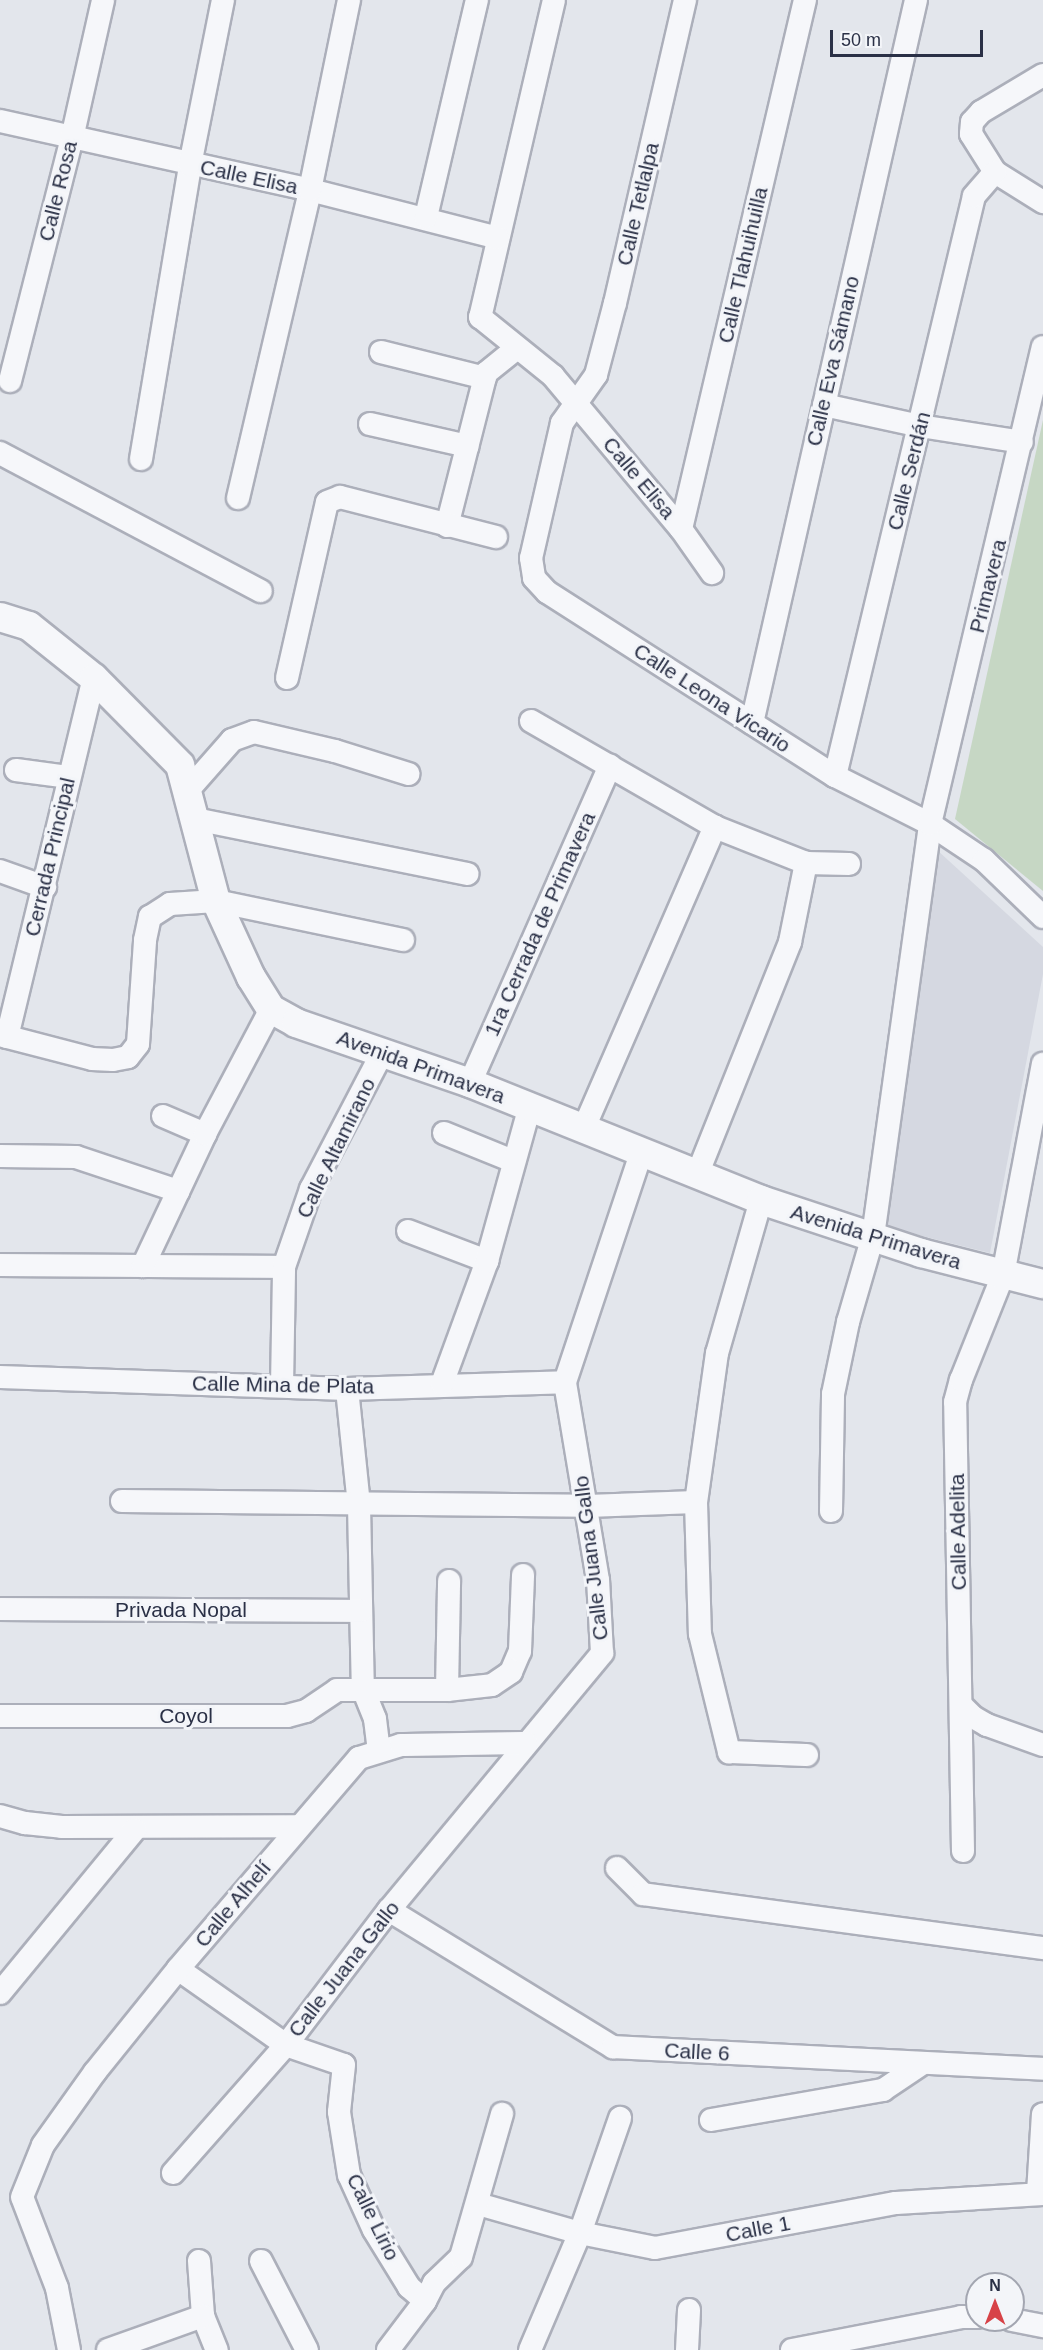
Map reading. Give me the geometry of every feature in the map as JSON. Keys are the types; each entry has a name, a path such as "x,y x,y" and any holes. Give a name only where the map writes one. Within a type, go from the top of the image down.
{"street":[{"name":"Calle Rosa","path":"10,381 72,138 103,0"},
{"path":"141,459 190,165 223,0"},
{"path":"238,498 310,190 349,0"},
{"path":"426,217 477,0"},
{"path":"498,238 554,0"},
{"name":"Calle Tetlalpa","path":"575,401 596,375 685,0"},
{"name":"Calle Tlahuihuilla","path":"681,529 805,0"},
{"name":"Calle Eva Sámano","path":"752,723 916,0"},
{"path":"1043,75 981,112 972,122 971,134 995,172 1043,202"},
{"name":"Calle Elisa","path":"0,121 426,217 498,238 480,317 553,376 681,529 712,573"},
{"name":"Calle Serdán","path":"835,776 974,196 995,172"},
{"name":"Primavera","path":"831,1511 833,1394 848,1322 873,1236 930,824 1043,347"},
{"path":"447,526 486,374 517,348"},
{"path":"381,352 485,378"},
{"name":"Calle Leona Vicario","path":"575,401 562,423 531,558 534,578 547,592 835,776 930,824 984,860 1043,917"},
{"path":"824,405 920,426 1022,442"},
{"path":"370,424 468,446"},
{"path":"0,453 261,591"},
{"path":"287,678 327,502 339,497 496,537"},
{"name":"Avenida Primavera","path":"0,617 29,626 94,678 180,765 189,789 216,901 251,977 271,1009 296,1023 470,1083 761,1200 1003,1275 1043,1284"},
{"name":"Cerrada Principal","path":"3,1036 45,887 68,777 94,678"},
{"path":"531,721 715,827 806,863 849,864"},
{"path":"189,789 232,740 254,732 335,751 409,774"},
{"name":"1ra Cerrada de Primavera","path":"470,1083 610,766"},
{"path":"16,770 68,777"},
{"path":"195,819 468,874"},
{"path":"583,1130 715,827"},
{"path":"697,1175 790,942 806,863"},
{"path":"0,871 45,887"},
{"path":"3,1036 92,1059 113,1060 128,1056 138,1044 145,940 150,917 170,904 216,901 403,940"},
{"path":"143,1266 205,1134 271,1009"},
{"name":"Calle Altamirano","path":"282,1386 284,1267 312,1189 382,1053"},
{"name":"Calle Adelita","path":"963,1851 955,1402 1003,1275 1043,1064"},
{"path":"442,1384 487,1261 530,1106"},
{"path":"163,1116 205,1134"},
{"path":"444,1133 513,1161"},
{"name":"Calle Juana Gallo","path":"173,2173 286,2045 388,1910 602,1653 598,1580 565,1382 641,1153"},
{"path":"0,1156 76,1157 178,1191"},
{"path":"761,1200 717,1353 696,1502 700,1634 729,1752 807,1755"},
{"path":"408,1231 487,1261"},
{"path":"0,1265 284,1267"},
{"name":"Calle Mina de Plata","path":"0,1377 347,1389 442,1384 565,1382"},
{"path":"347,1389 359,1505 363,1689 375,1719 378,1750"},
{"path":"122,1501 587,1506 696,1502"},
{"path":"363,1689 447,1690 492,1684 511,1672 520,1651 523,1575"},
{"path":"447,1690 449,1581"},
{"name":"Privada Nopal","path":"0,1609 362,1611"},
{"name":"Coyol","path":"0,1716 287,1716 306,1711 337,1690 363,1689"},
{"path":"962,1706 973,1717 987,1725 1043,1745"},
{"name":"Calle Alhelí","path":"69,2350 57,2288 22,2197 43,2145 95,2072 178,1969 359,1758 378,1750 401,1745 526,1743"},
{"path":"0,1816 53,1827 299,1827"},
{"path":"0,1993 135,1828"},
{"path":"617,1868 643,1894 1043,1948"},
{"name":"Calle 6","path":"388,1910 614,2047 920,2065 1043,2069"},
{"name":"Calle Lirio","path":"178,1969 286,2045 344,2065 339,2112 349,2175 374,2230 410,2287 425,2301"},
{"path":"711,2120 884,2090 920,2065"},
{"path":"388,2350 425,2301 434,2283 461,2257 502,2114"},
{"path":"1041,2193 1043,2114"},
{"path":"530,2350 580,2233 620,2118"},
{"name":"Calle 1","path":"478,2204 580,2233 655,2248 896,2203 1041,2193"},
{"path":"199,2261 203,2316 217,2350"},
{"path":"261,2261 307,2350"},
{"path":"687,2350 689,2310"},
{"path":"108,2350 203,2316"},
{"path":"802,2349 965,2317"},
{"path":"1025,2323 1043,2326"}],"shaded area":[{"path":"937,850 1043,947 1043,974 990,1253 886,1227"}],"green space":[{"path":"1043,420 1043,891 955,819"}]}
